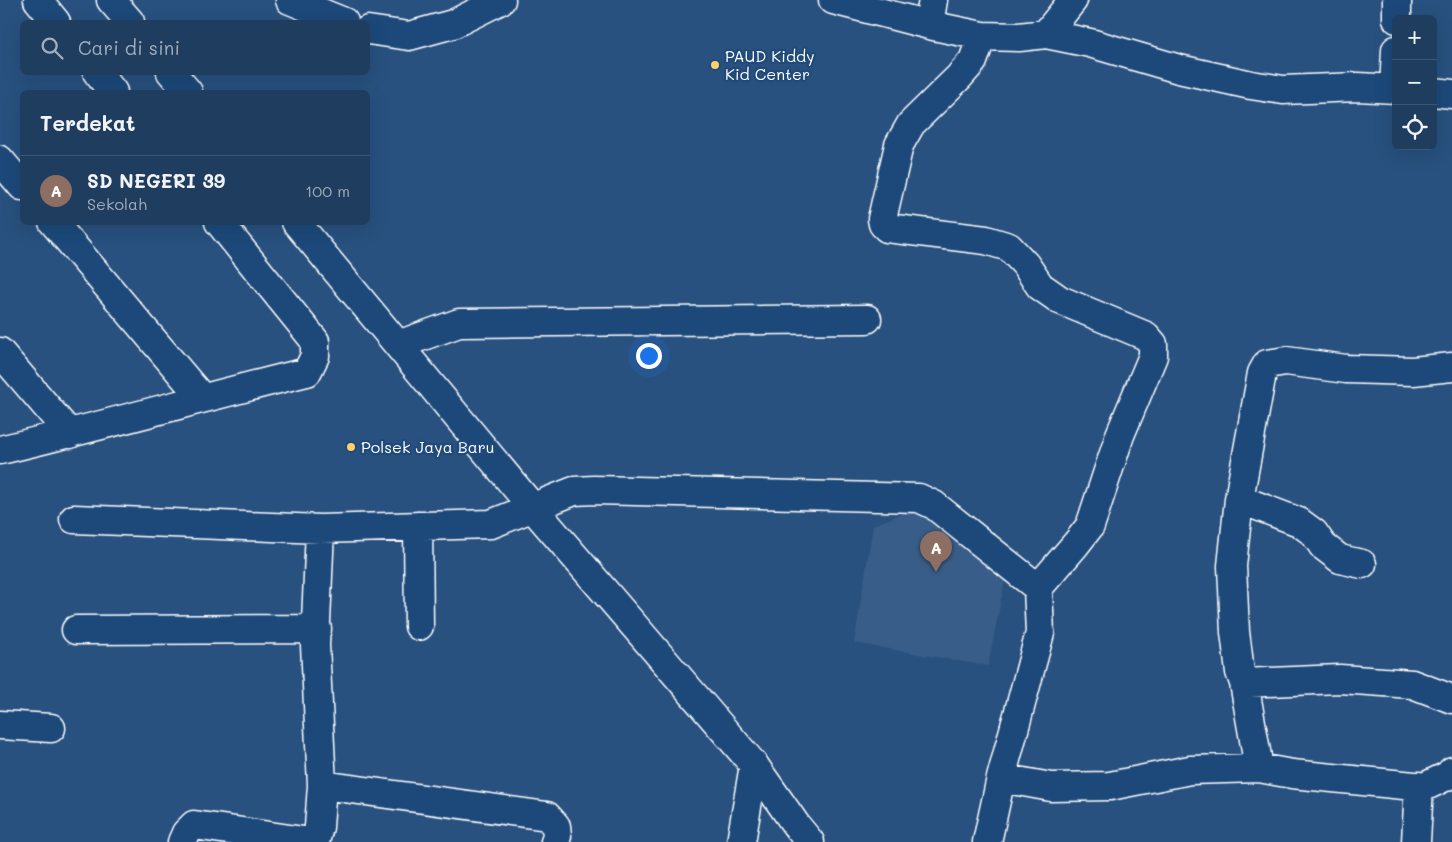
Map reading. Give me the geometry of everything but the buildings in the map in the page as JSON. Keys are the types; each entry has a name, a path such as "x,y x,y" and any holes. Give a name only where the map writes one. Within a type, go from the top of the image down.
{"street":[{"path":"38,0 54,20"},
{"path":"111,0 128,20"},
{"path":"290,0 339,20"},
{"path":"370,30 409,36 453,24 501,0"},
{"path":"833,0 931,12 982,36 1019,37 1046,34 1090,43 1179,69 1267,88 1283,90 1358,87 1392,89"},
{"path":"1046,34 1072,0"},
{"path":"1397,0 1397,15"},
{"path":"982,36 973,61 911,124 899,145 882,219 883,224 888,228 986,240 1009,247 1025,264 1040,286 1060,300 1146,336 1153,344 1153,356 1120,435 1090,526 1038,588 1040,633 1001,778 987,842"},
{"path":"99,75 111,90"},
{"path":"174,75 186,90"},
{"path":"1437,92 1452,94"},
{"path":"0,160 20,184"},
{"path":"56,225 202,398"},
{"path":"0,450 70,434 307,372 315,356 315,341 221,225"},
{"path":"298,225 533,508 754,765 810,842"},
{"path":"398,345 459,323 867,319"},
{"path":"0,352 70,434"},
{"path":"1259,768 1244,683 1240,672 1235,632 1232,566 1239,499 1262,373 1267,364 1286,360 1346,369 1413,371 1452,367"},
{"path":"74,519 320,529 491,524 574,491 919,498 934,505 1038,588"},
{"path":"1239,499 1299,522 1314,533 1323,546 1340,559 1362,564"},
{"path":"418,526 419,626"},
{"path":"315,842 319,827 322,785 315,645 320,529"},
{"path":"76,630 317,629"},
{"path":"1244,683 1340,678 1412,684 1452,698"},
{"path":"0,725 51,728"},
{"path":"741,842 754,765"},
{"path":"1001,778 1051,787 1110,786 1190,770 1259,768 1292,774 1424,787 1452,771"},
{"path":"322,785 547,816 556,826 556,842"},
{"path":"1416,842 1420,786"},
{"path":"182,842 186,833 194,825 310,842"}],"shaded area":[{"path":"927,504 1010,555 988,666 854,643 873,525"}],"place":[{"name":"PAUD Kiddy Kid Center","path":"715,65"},
{"name":"Polsek Jaya Baru","path":"351,447"},
{"name":"SD NEGERI 39","path":"936,572"}]}
